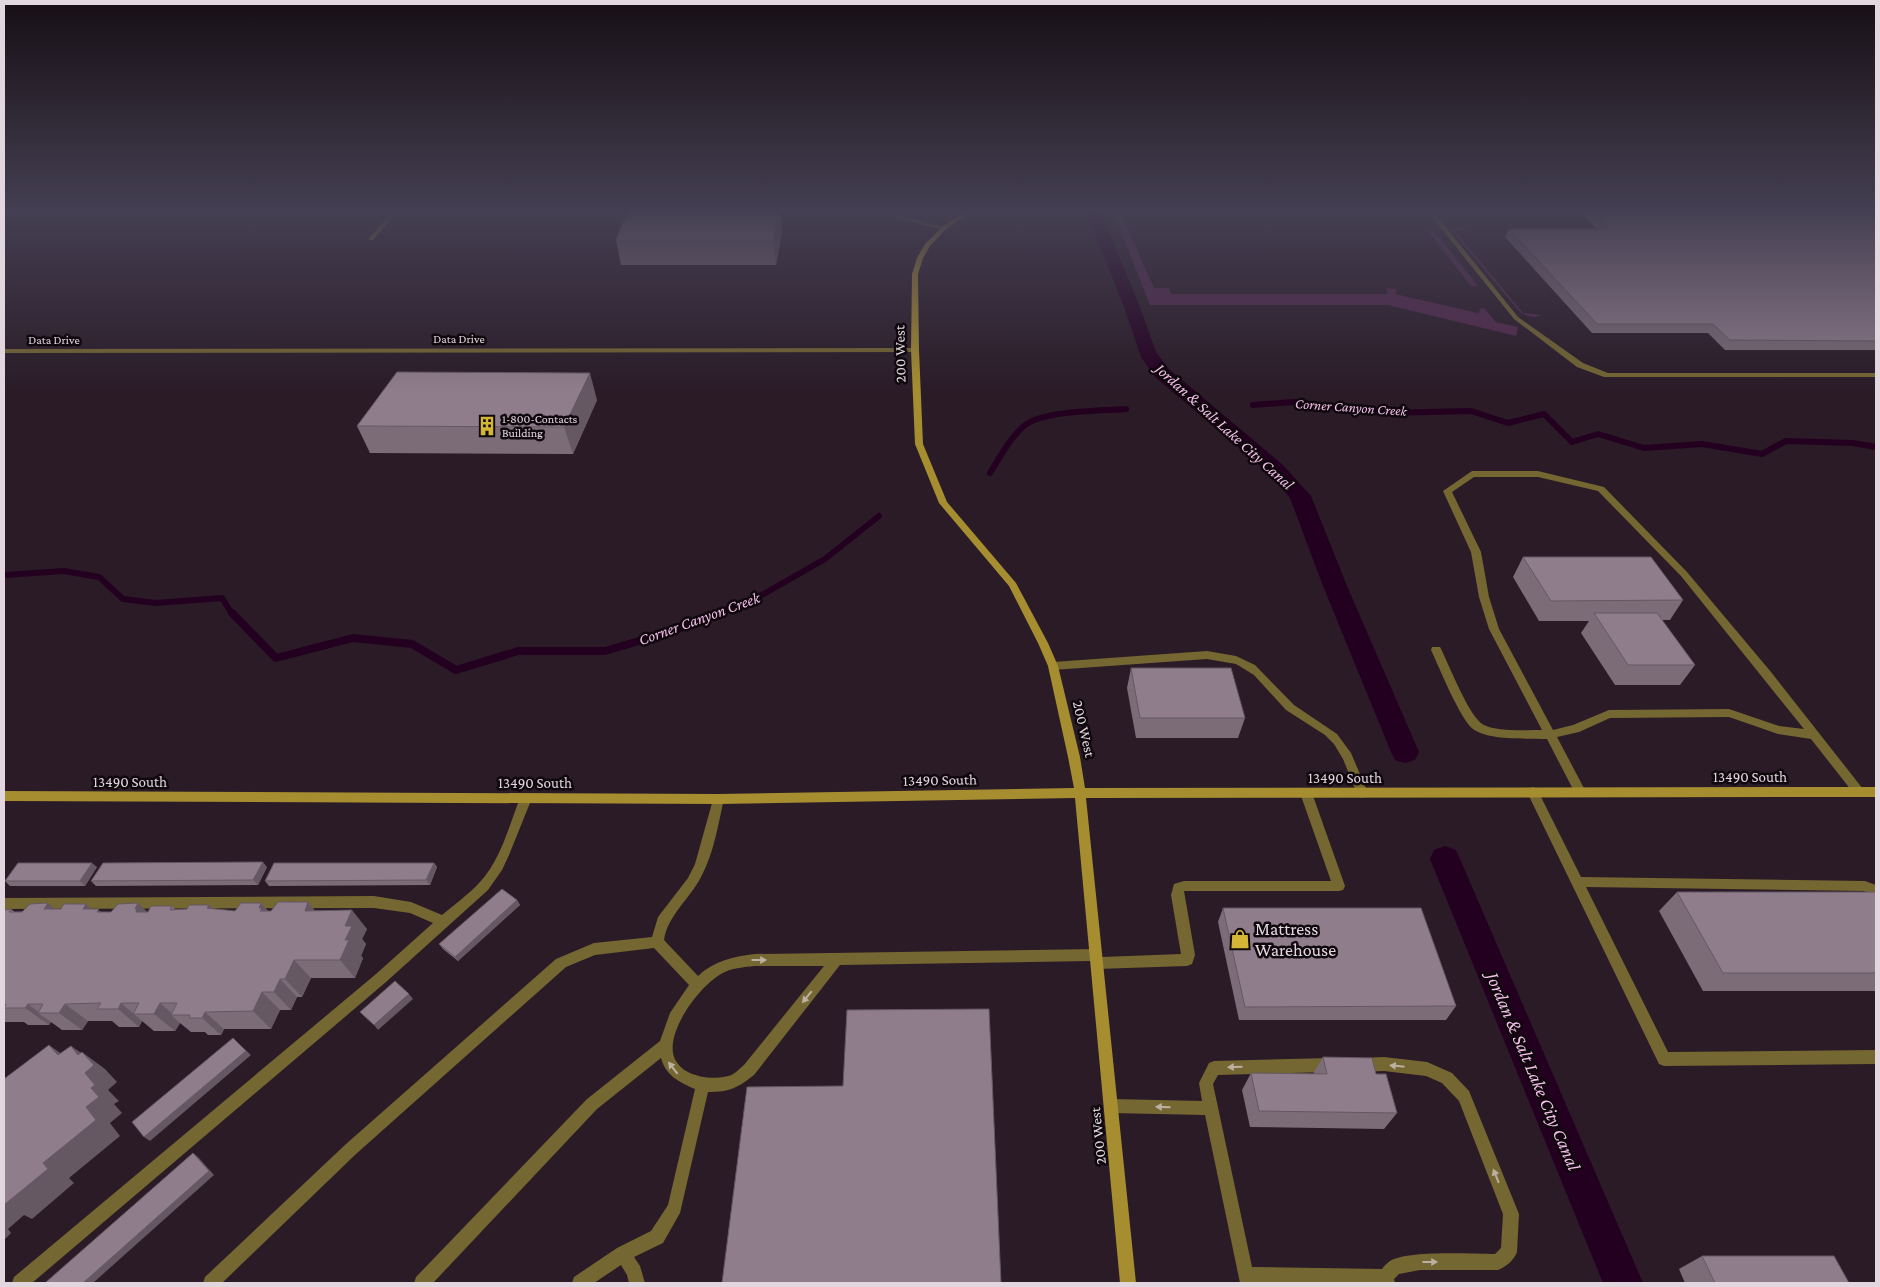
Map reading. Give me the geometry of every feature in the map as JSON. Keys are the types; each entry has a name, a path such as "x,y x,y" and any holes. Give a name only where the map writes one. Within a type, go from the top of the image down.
{"main road":[{"name":"200 West","path":"916,271 915,350 919,444 943,503 1013,585 1043,643 1053,666 1074,757 1080,792 1128,1283"},
{"name":"13490 South","path":"4,796 718,799 1080,792 1876,792"}],"street":[{"path":"1478,271 1516,318 1580,365 1607,375 1876,375"},
{"name":"Data Drive","path":"4,351 915,350"},
{"path":"1580,792 1494,629 1484,597 1476,552 1446,491 1472,474 1538,474 1600,489 1684,574 1859,792"},
{"path":"1436,650 1468,718 1478,727 1492,732 1549,735 1575,729 1609,714 1729,712 1778,730 1814,736"},
{"path":"1053,666 1207,655 1244,663 1259,674 1273,692 1297,714 1332,734 1344,750 1362,792"},
{"path":"838,958 749,1070 734,1082 719,1086 703,1084 678,1075 669,1066 666,1044 672,1022 681,1007 699,986 724,965 750,960 838,958 1187,960 1188,955 1177,895 1178,888 1184,886 1339,886 1306,792"},
{"path":"1533,792 1664,1059 1876,1057"},
{"path":"20,1283 381,978 445,922 493,876 526,798"},
{"path":"657,942 659,929 673,904 696,876 718,799"},
{"path":"1578,882 1866,886 1876,891"},
{"path":"4,903 374,902 411,908 445,922"},
{"path":"657,942 699,986"},
{"path":"211,1283 351,1149 561,963 594,949 657,942"},
{"path":"422,1283 592,1104 666,1044"},
{"path":"1384,1064 1427,1069 1447,1078 1464,1096 1511,1214 1509,1252 1498,1262 1420,1262 1395,1267 1386,1280 1247,1279 1212,1108 1206,1082 1214,1068 1384,1064"},
{"path":"580,1283 623,1254 657,1237 675,1208 689,1153 703,1084"},
{"path":"1111,1106 1212,1108"},
{"path":"623,1254 634,1272 637,1283"}],"shaded area":[{"path":"1137,271 1147,271 1154,288 1169,288 1171,294 1388,294 1386,288 1397,289 1395,294 1478,313 1476,317 1481,308 1485,309 1496,322 1518,327 1516,336 1388,305 1150,305"},
{"path":"1459,271 1466,271 1478,286 1471,286"},
{"path":"1485,271 1488,271 1523,313 1541,315 1536,317 1525,315 1520,312"}],"building":[{"path":"1548,271 1876,271 1876,341 1730,340 1713,324 1597,324"},
{"path":"397,372 590,373 564,427 357,426"},
{"path":"1523,557 1651,557 1683,600 1551,601"},
{"path":"1594,613 1657,613 1695,665 1628,665"},
{"path":"1131,668 1231,668 1245,718 1140,718"},
{"path":"263,862 253,880 91,881 103,863"},
{"path":"18,863 92,863 80,881 5,881"},
{"path":"274,863 434,863 426,880 265,881"},
{"path":"502,889 517,900 455,957 439,944"},
{"path":"1677,892 1876,892 1876,973 1723,973"},
{"path":"278,902 308,902 305,911 352,910 345,926 352,926 345,940 349,940 340,960 294,960 285,979 280,979 274,992 262,992 253,1011 205,1012 202,1018 189,1018 190,1015 171,1015 177,1003 160,1003 154,1014 133,1014 139,1003 121,1003 118,1009 97,1009 101,1003 65,1004 59,1013 38,1013 43,1004 28,1004 25,1008 4,1008 6,1004 4,1004 4,910 11,909 9,912 22,912 30,904 48,903 44,909 61,909 64,904 86,904 83,909 99,909 97,912 111,912 118,904 138,903 135,909 137,909 136,912 148,912 151,906 172,906 170,910 187,909 189,905 209,905 207,908 235,911 241,903 261,903 259,908 262,908 260,911 271,911"},
{"path":"1223,908 1421,908 1456,1006 1245,1007"},
{"path":"395,981 409,994 374,1025 360,1012"},
{"path":"989,1009 1001,1283 722,1283 747,1087 843,1086 847,1010"},
{"path":"233,1038 246,1051 144,1137 132,1122"},
{"path":"49,1045 58,1055 71,1046 78,1055 82,1052 94,1065 85,1073 95,1085 91,1088 99,1097 86,1107 96,1120 43,1163 48,1169 4,1205 4,1079"},
{"path":"1323,1057 1372,1058 1376,1074 1386,1074 1397,1113 1259,1111 1251,1073 1327,1074"},
{"path":"193,1153 209,1171 83,1283 45,1283"},
{"path":"1702,1256 1834,1256 1849,1283 1715,1283"}],"waterway":[{"name":"Jordan & Salt Lake City Canal","path":"1117,271 1132,307 1147,353 1162,373 1276,469 1300,496 1335,586 1405,752"},
{"name":"Corner Canyon Creek","path":"1253,405 1294,402 1383,413 1471,411 1508,423 1544,414 1572,442 1598,434 1644,448 1702,444 1762,454 1786,441 1853,443 1876,447"},
{"name":"Corner Canyon Creek","path":"990,473 1014,436 1024,426 1033,421 1073,412 1126,409"},
{"name":"Corner Canyon Creek","path":"715,614 762,595 825,559 879,516"},
{"name":"Corner Canyon Creek","path":"4,575 64,571 99,577 123,599 156,603 222,598 232,614"},
{"name":"Corner Canyon Creek","path":"232,613 276,658 353,638 412,644 456,670 518,651 605,651 673,631 718,613"},
{"name":"Jordan & Salt Lake City Canal","path":"1445,859 1623,1283"}],"place":[{"name":"1-800-Contacts Building","path":"487,426"},
{"name":"Mattress Warehouse","path":"1240,939"}]}
